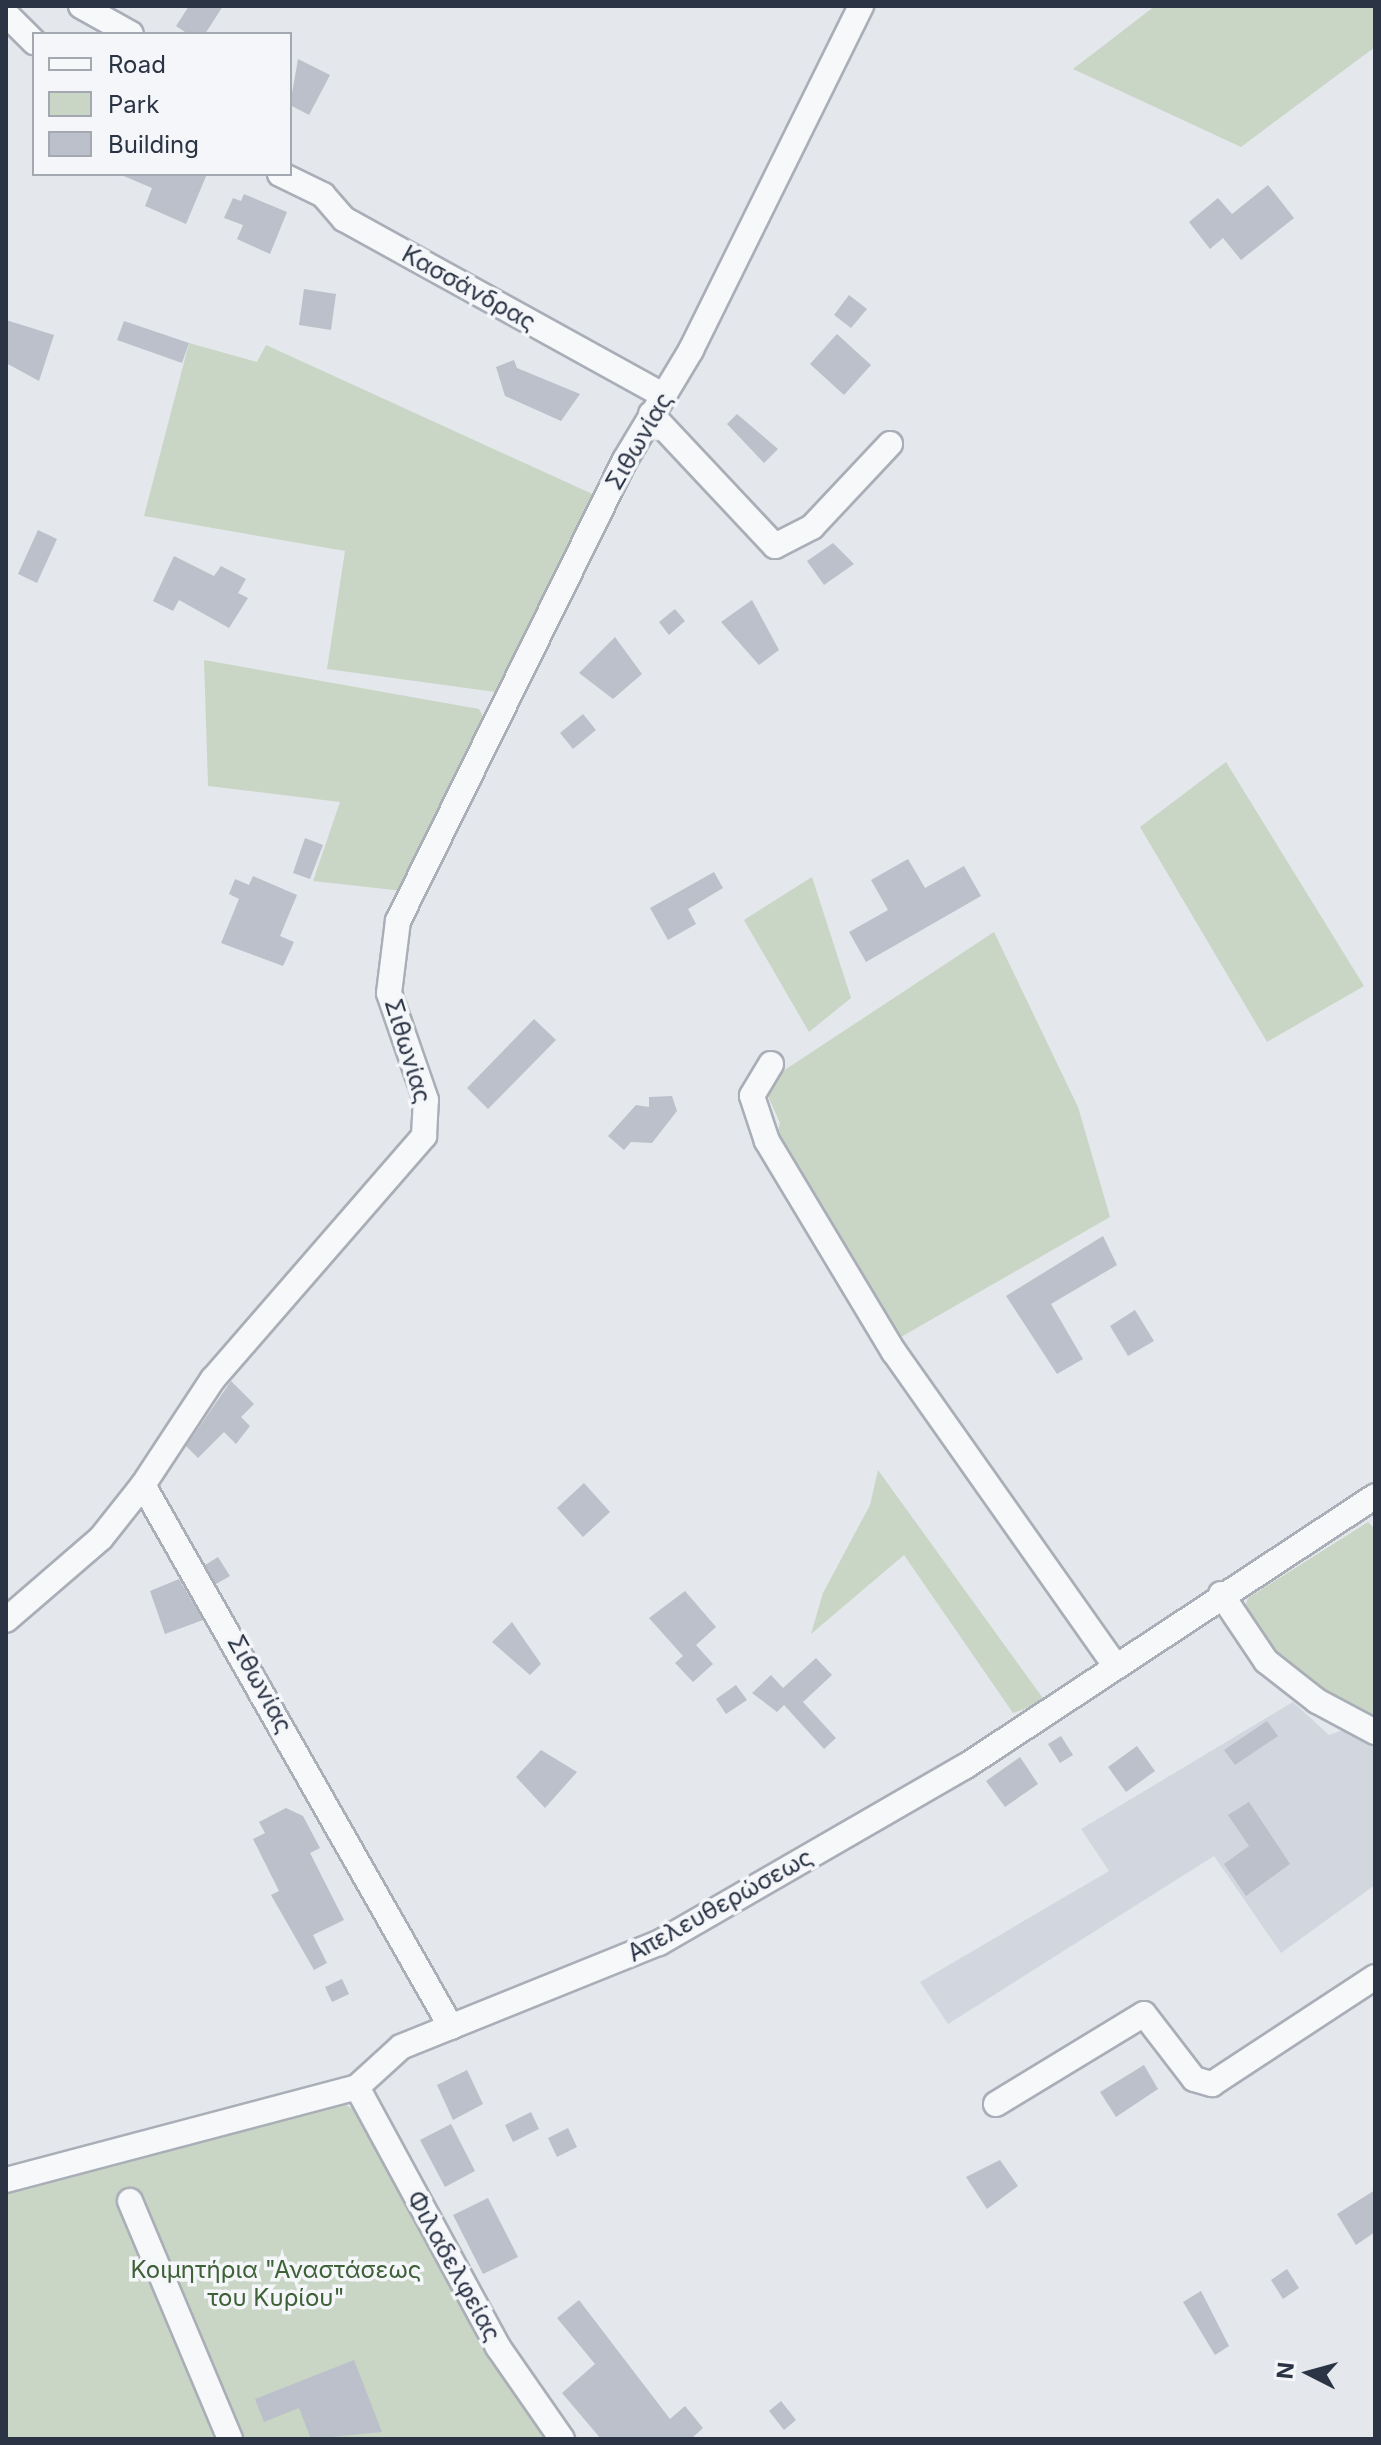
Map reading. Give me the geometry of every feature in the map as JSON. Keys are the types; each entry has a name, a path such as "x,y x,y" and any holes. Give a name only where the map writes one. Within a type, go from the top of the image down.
{"street":[{"path":"81,6 127,32"},
{"name":"Σιθωνίας","path":"451,2027 143,1485 213,1379 424,1136 426,1100 389,993 398,921 861,6"},
{"path":"6,14 32,40"},
{"name":"Κασσάνδρας","path":"284,176 323,195 344,219 657,405 775,546 812,527 890,444"},
{"path":"771,1064 755,1086 753,1105 780,1164 894,1352 1115,1665"},
{"path":"6,1620 101,1538 143,1485"},
{"name":"Απελευθερώσεως","path":"6,2180 357,2087 401,2047 659,1943 966,1766 1221,1594 1375,1496"},
{"path":"1221,1594 1266,1661 1317,1701 1375,1732"},
{"path":"996,2104 1144,2014 1204,2090 1375,1977"},
{"name":"Φιλαδελφείας","path":"357,2087 498,2347 562,2439"},
{"path":"130,2201 230,2439"}],"shaded area":[{"path":"1293,1702 1329,1735 1349,1728 1375,1740 1375,1885 1281,1953 1214,1856 948,2024 920,1982 1109,1871 1081,1829"}],"green space":[{"path":"1155,6 1375,6 1375,47 1241,147 1073,69"},
{"path":"189,343 257,362 266,345 599,497 503,693 327,669 345,551 144,516"},
{"path":"204,660 479,709 488,725 403,891 313,881 340,802 208,786"},
{"path":"1226,762 1364,986 1267,1042 1140,827"},
{"path":"812,877 851,998 809,1032 744,920"},
{"path":"994,932 1078,1107 1110,1217 894,1341 774,1144 780,1123 768,1096 777,1075"},
{"path":"878,1470 1045,1701 1013,1713 904,1555 811,1634 823,1593 870,1505"},
{"path":"1368,1522 1375,1529 1375,1722 1323,1696 1262,1648 1244,1610 1248,1598"},
{"name":"Κοιμητήρια \"Αναστάσεως του Κυρίου\"","path":"346,2105 367,2117 477,2339 552,2439 6,2439 6,2191 326,2107"}],"building":[{"path":"189,6 223,6 206,32 185,32 176,26"},
{"path":"298,59 330,75 309,115 292,106"},
{"path":"124,176 206,176 186,224 145,206 152,188"},
{"path":"1268,185 1294,218 1241,260 1223,238 1210,249 1189,222 1218,198 1232,214"},
{"path":"244,194 287,212 270,254 237,239 243,225 224,218 233,198 241,201"},
{"path":"304,289 336,294 331,330 299,325"},
{"path":"849,295 867,309 851,328 834,315"},
{"path":"6,320 54,335 39,381 6,363"},
{"path":"124,321 189,343 182,363 117,340"},
{"path":"837,334 871,365 844,395 810,364"},
{"path":"514,360 517,368 580,394 561,421 505,396 496,367"},
{"path":"737,414 778,449 764,463 727,424"},
{"path":"38,530 57,539 37,583 18,574"},
{"path":"833,543 854,564 824,585 807,561"},
{"path":"174,556 214,576 221,566 246,579 238,593 248,598 229,628 179,600 173,611 153,601"},
{"path":"752,600 779,650 759,665 721,622"},
{"path":"675,609 685,621 669,635 659,622"},
{"path":"615,637 642,674 613,699 579,673"},
{"path":"583,714 596,730 573,749 560,733"},
{"path":"305,838 323,845 310,879 293,873"},
{"path":"908,859 925,888 964,866 981,896 866,962 849,932 888,910 871,880"},
{"path":"714,872 723,888 688,909 696,924 668,940 650,908"},
{"path":"253,876 297,895 280,936 294,942 283,966 221,943 239,899 229,894 235,879 249,885"},
{"path":"534,1019 556,1040 488,1109 467,1088"},
{"path":"672,1096 677,1111 652,1143 631,1142 624,1150 608,1136 636,1105 649,1107 649,1097"},
{"path":"1103,1236 1117,1265 1051,1304 1083,1359 1057,1374 1006,1296"},
{"path":"1135,1310 1154,1341 1128,1356 1110,1326"},
{"path":"231,1381 254,1404 241,1417 250,1426 236,1444 224,1432 198,1458 186,1446"},
{"path":"584,1483 610,1512 583,1537 557,1508"},
{"path":"218,1557 230,1576 216,1584 205,1565"},
{"path":"179,1579 203,1620 165,1634 150,1591"},
{"path":"685,1591 716,1627 696,1645 713,1664 693,1682 675,1663 683,1656 649,1618"},
{"path":"512,1622 541,1664 530,1675 492,1642"},
{"path":"816,1658 832,1675 803,1702 836,1738 824,1749 784,1705 777,1712 752,1693 771,1675 783,1688"},
{"path":"736,1685 747,1700 726,1714 716,1699"},
{"path":"1267,1721 1278,1736 1235,1765 1224,1750"},
{"path":"1061,1736 1073,1755 1060,1763 1048,1744"},
{"path":"1137,1746 1155,1771 1126,1792 1108,1767"},
{"path":"541,1750 577,1772 545,1808 516,1777"},
{"path":"1020,1757 1038,1784 1005,1807 986,1781"},
{"path":"1249,1802 1290,1864 1246,1896 1224,1864 1249,1846 1228,1815"},
{"path":"286,1808 303,1816 320,1848 310,1853 344,1920 313,1935 327,1963 314,1970 271,1895 279,1891 253,1839 265,1833 259,1822"},
{"path":"342,1979 349,1994 332,2002 325,1987"},
{"path":"1144,2065 1158,2089 1116,2117 1100,2092"},
{"path":"467,2070 483,2104 453,2120 437,2085"},
{"path":"531,2112 539,2129 513,2142 505,2125"},
{"path":"451,2124 475,2171 445,2187 420,2140"},
{"path":"568,2128 577,2147 557,2157 548,2138"},
{"path":"1000,2160 1018,2186 987,2209 966,2177"},
{"path":"1375,2190 1375,2232 1356,2245 1337,2214"},
{"path":"488,2198 518,2257 483,2274 453,2215"},
{"path":"1287,2269 1299,2288 1283,2299 1271,2280"},
{"path":"1201,2291 1229,2346 1215,2355 1183,2302"},
{"path":"579,2300 670,2419 685,2406 703,2428 691,2439 601,2439 562,2393 595,2364 557,2318"},
{"path":"354,2360 382,2432 311,2439 299,2408 264,2422 255,2399"},
{"path":"781,2401 796,2420 784,2430 769,2411"}]}
